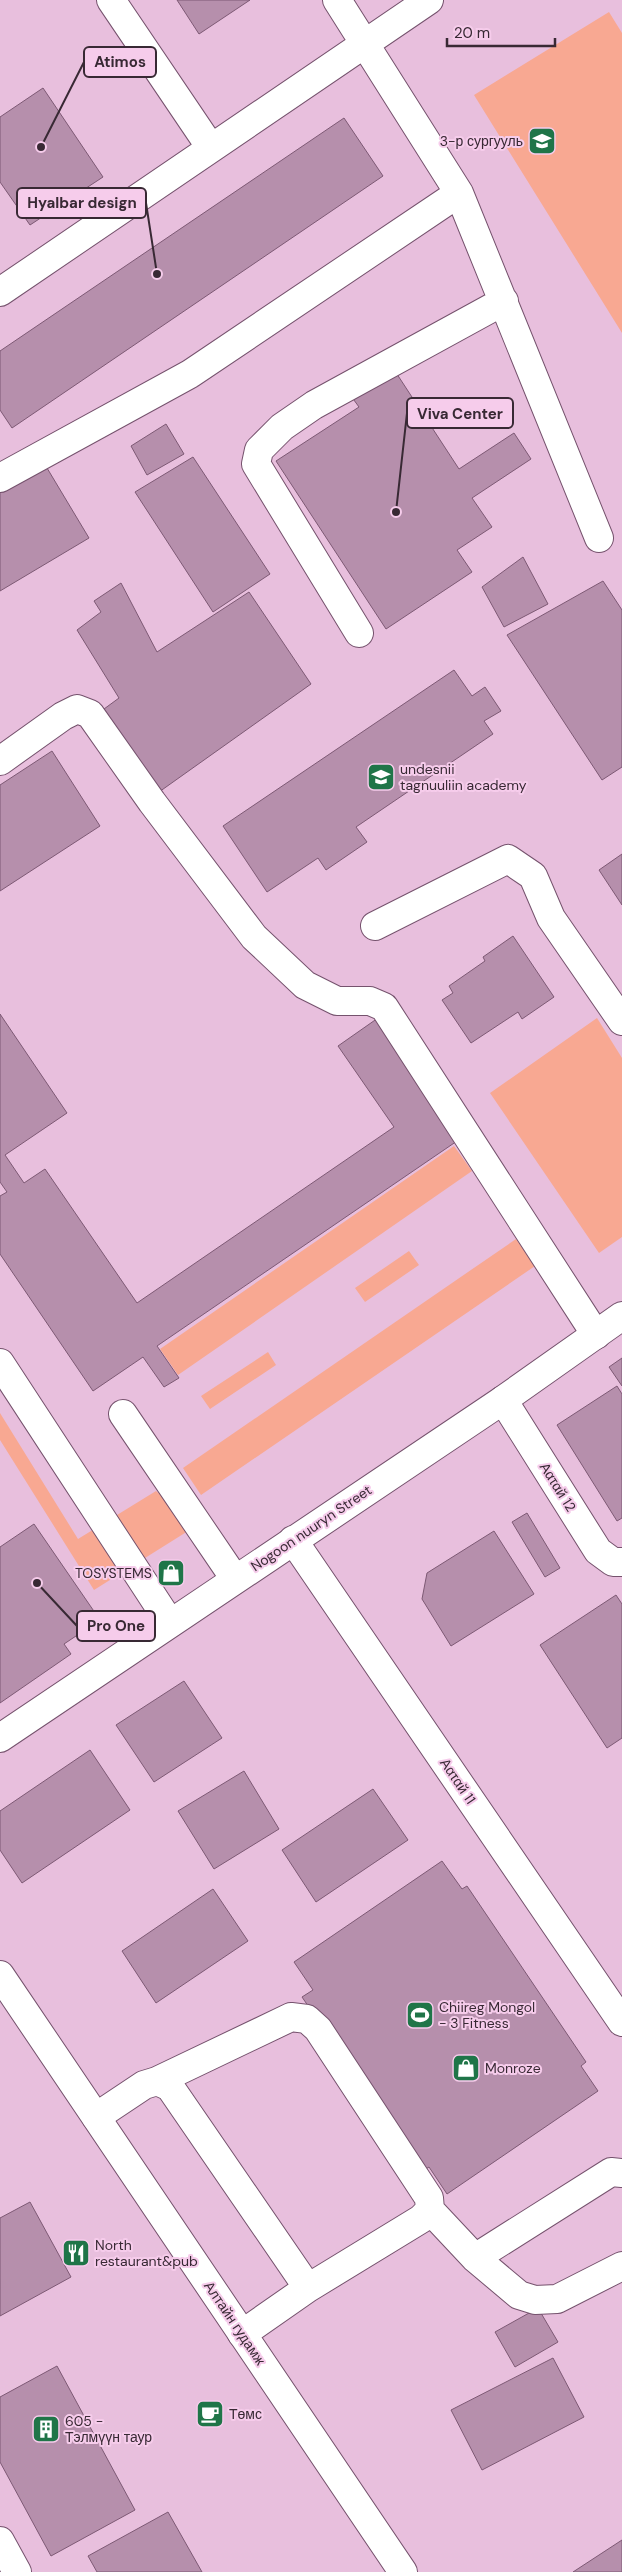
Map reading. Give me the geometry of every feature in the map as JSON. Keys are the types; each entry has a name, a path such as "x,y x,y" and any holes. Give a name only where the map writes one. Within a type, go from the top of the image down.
{"street":[{"path":"111,0 211,148"},
{"path":"337,0 459,193 599,538"},
{"path":"0,292 429,0"},
{"path":"0,478 190,374 459,193"},
{"path":"359,633 256,464 259,450 282,427 314,405 504,301"},
{"path":"0,761 63,716 78,709 90,714 152,802 254,937 305,986 337,1002 370,1001 384,1007 596,1335"},
{"path":"375,926 508,859 533,876 551,918 622,1021"},
{"name":"Nogoon nuuryn Street","path":"0,1738 503,1400 622,1316"},
{"path":"0,1363 170,1623"},
{"name":"Ααταй 12","path":"503,1400 598,1551 613,1562 622,1562"},
{"path":"123,1414 235,1579"},
{"name":"Ααταй 11","path":"293,1540 622,2022"},
{"name":"Алтайн гудамж","path":"0,1975 403,2572"},
{"path":"96,2117 144,2085 157,2081 291,2017 307,2019 318,2028 429,2198 430,2210 475,2258 519,2295 535,2300 557,2299 622,2266"},
{"path":"157,2081 170,2087 308,2288"},
{"path":"475,2258 611,2172 622,2173"},
{"path":"242,2334 308,2288 421,2220 430,2210"},
{"path":"0,2541 17,2572"}],"shaded area":[{"path":"609,12 622,33 622,333 474,95"},
{"path":"597,1018 622,1058 622,1237 599,1253 490,1093"},
{"path":"454,1146 472,1171 178,1375 160,1349"},
{"path":"516,1239 535,1266 201,1495 183,1468"},
{"path":"409,1251 419,1265 365,1302 355,1288"},
{"path":"268,1352 276,1365 210,1409 201,1396"},
{"path":"0,1413 78,1539 156,1491 196,1526 94,1590 0,1440"}],"building":[{"path":"177,0 250,0 199,34"},
{"path":"43,88 103,177 30,225 0,182 0,117"},
{"path":"344,118 383,176 12,428 0,410 0,351"},
{"path":"393,368 459,469 514,433 531,459 472,498 492,527 457,550 472,572 386,629 276,461 359,407 351,396"},
{"path":"166,424 184,454 147,475 131,446"},
{"path":"193,457 270,574 213,612 135,492"},
{"path":"44,463 89,538 0,591 0,489"},
{"path":"523,557 548,604 504,627 482,587"},
{"path":"603,581 622,610 622,767 602,780 507,635"},
{"path":"121,583 157,652 249,592 311,684 159,792 104,709 119,698 77,630 101,612 94,601"},
{"path":"454,670 472,696 485,687 501,711 484,721 493,734 356,827 367,842 326,870 318,858 267,892 223,826"},
{"path":"52,751 100,826 0,891 0,785"},
{"path":"622,854 622,905 599,870"},
{"path":"513,936 554,997 522,1019 518,1012 471,1043 442,1000 453,993 449,986 485,961 483,957"},
{"path":"0,1014 67,1113 5,1155 24,1183 45,1169 137,1303 394,1127 338,1046 378,1018 460,1139 157,1346 179,1378 164,1387 143,1357 93,1391 0,1254 0,1196 7,1192 0,1182"},
{"path":"622,1358 622,1386 609,1367"},
{"path":"617,1386 622,1394 622,1518 617,1521 557,1425"},
{"path":"527,1513 560,1568 545,1577 512,1522"},
{"path":"34,1524 100,1620 64,1644 71,1654 0,1703 0,1547"},
{"path":"494,1531 534,1594 451,1646 422,1599 427,1573"},
{"path":"616,1595 622,1604 622,1738 607,1748 540,1645"},
{"path":"184,1681 222,1738 154,1782 116,1725"},
{"path":"90,1750 130,1810 22,1883 0,1850 0,1811"},
{"path":"244,1771 279,1829 214,1869 178,1811"},
{"path":"373,1789 408,1840 316,1902 282,1850"},
{"path":"442,1861 462,1889 467,1886 586,2062 581,2066 598,2091 447,2194 429,2167 421,2172 302,1997 313,1990 294,1962"},
{"path":"213,1889 248,1941 156,2003 122,1951"},
{"path":"30,2202 71,2277 0,2316 0,2218"},
{"path":"538,2308 558,2342 515,2367 495,2332"},
{"path":"553,2358 584,2417 482,2470 451,2410"},
{"name":"605 - Тэлмүүн таур","path":"57,2366 135,2510 51,2556 0,2462 0,2397"},
{"path":"168,2512 202,2572 97,2572 88,2556"},
{"path":"622,2540 622,2572 573,2572"}],"place":[{"name":"3-р сургууль","path":"542,141"},
{"name":"Atimos","path":"41,147"},
{"name":"Hyalbar design","path":"157,274"},
{"name":"Viva Center","path":"396,512"},
{"name":"undesnii tagnuuliin academy","path":"381,777"},
{"name":"TOSYSTEMS","path":"171,1573"},
{"name":"Pro One","path":"37,1583"},
{"name":"Chiireg Mongol - 3 Fitness","path":"420,2015"},
{"name":"Monroze","path":"466,2068"},
{"name":"North restaurant&pub","path":"76,2253"},
{"name":"Төмс","path":"210,2414"},
{"name":"605 - Тэлмүүн таур","path":"46,2429"}]}
